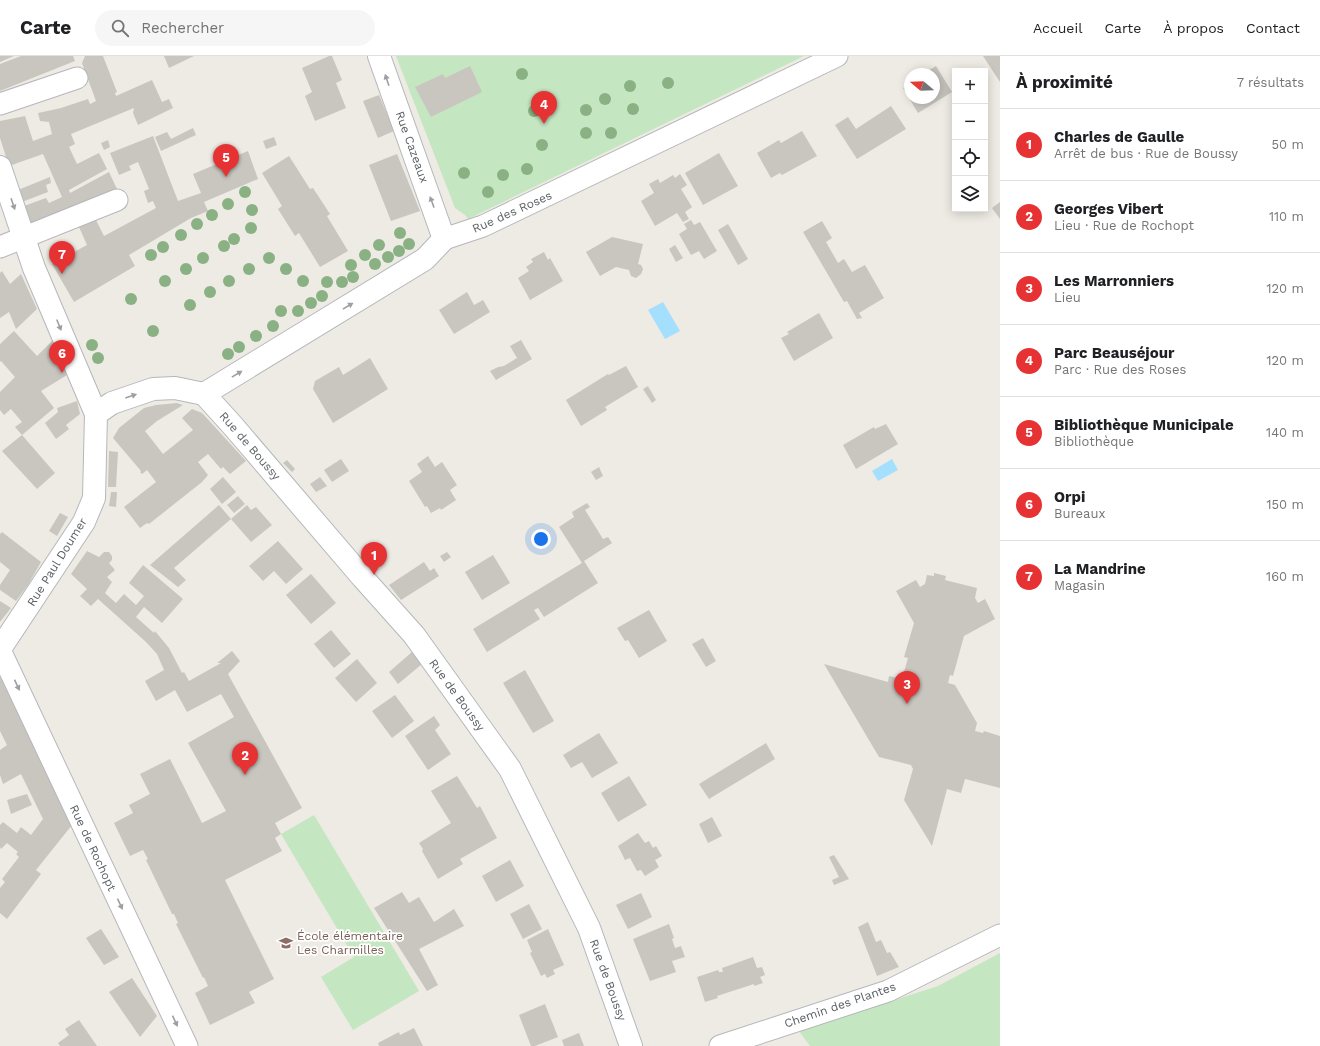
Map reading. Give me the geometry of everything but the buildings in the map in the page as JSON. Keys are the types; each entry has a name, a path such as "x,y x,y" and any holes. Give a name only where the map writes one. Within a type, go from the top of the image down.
{"street":[{"name":"Rue Cazeaux","path":"379,56 444,239"},
{"name":"Rue des Roses","path":"444,239 490,223 837,56"},
{"path":"0,104 77,78"},
{"path":"0,167 34,268 96,414 112,403 153,389 175,388 204,394 425,259 444,239"},
{"path":"0,247 117,200"},
{"name":"Rue de Boussy","path":"204,394 414,635 510,769 589,928 631,1046"},
{"name":"Rue Paul Doumer","path":"0,649 84,522 94,498 96,414"},
{"name":"Rue de Rochopt","path":"0,649 187,1046"},
{"name":"Chemin des Plantes","path":"720,1046 888,991 1000,935"}],"green space":[{"path":"396,56 804,56 468,219 455,208"},
{"path":"314,815 419,991 353,1030 321,977 354,957 281,834"},
{"path":"1000,953 1000,1046 810,1046 799,1031 938,986"}],"water":[{"path":"663,302 680,331 665,339 648,310"},
{"path":"892,459 898,470 878,481 872,471"}],"place":[{"name":"Parc Beauséjour","path":"544,124"},
{"name":"Bibliothèque Municipale","path":"226,177"},
{"name":"La Mandrine","path":"62,274"},
{"name":"Orpi","path":"62,373"},
{"name":"Charles de Gaulle","path":"374,575"},
{"name":"Les Marronniers","path":"907,704"},
{"name":"Georges Vibert","path":"245,775"},
{"name":"École élémentaire Les Charmilles","path":"286,943"}]}
